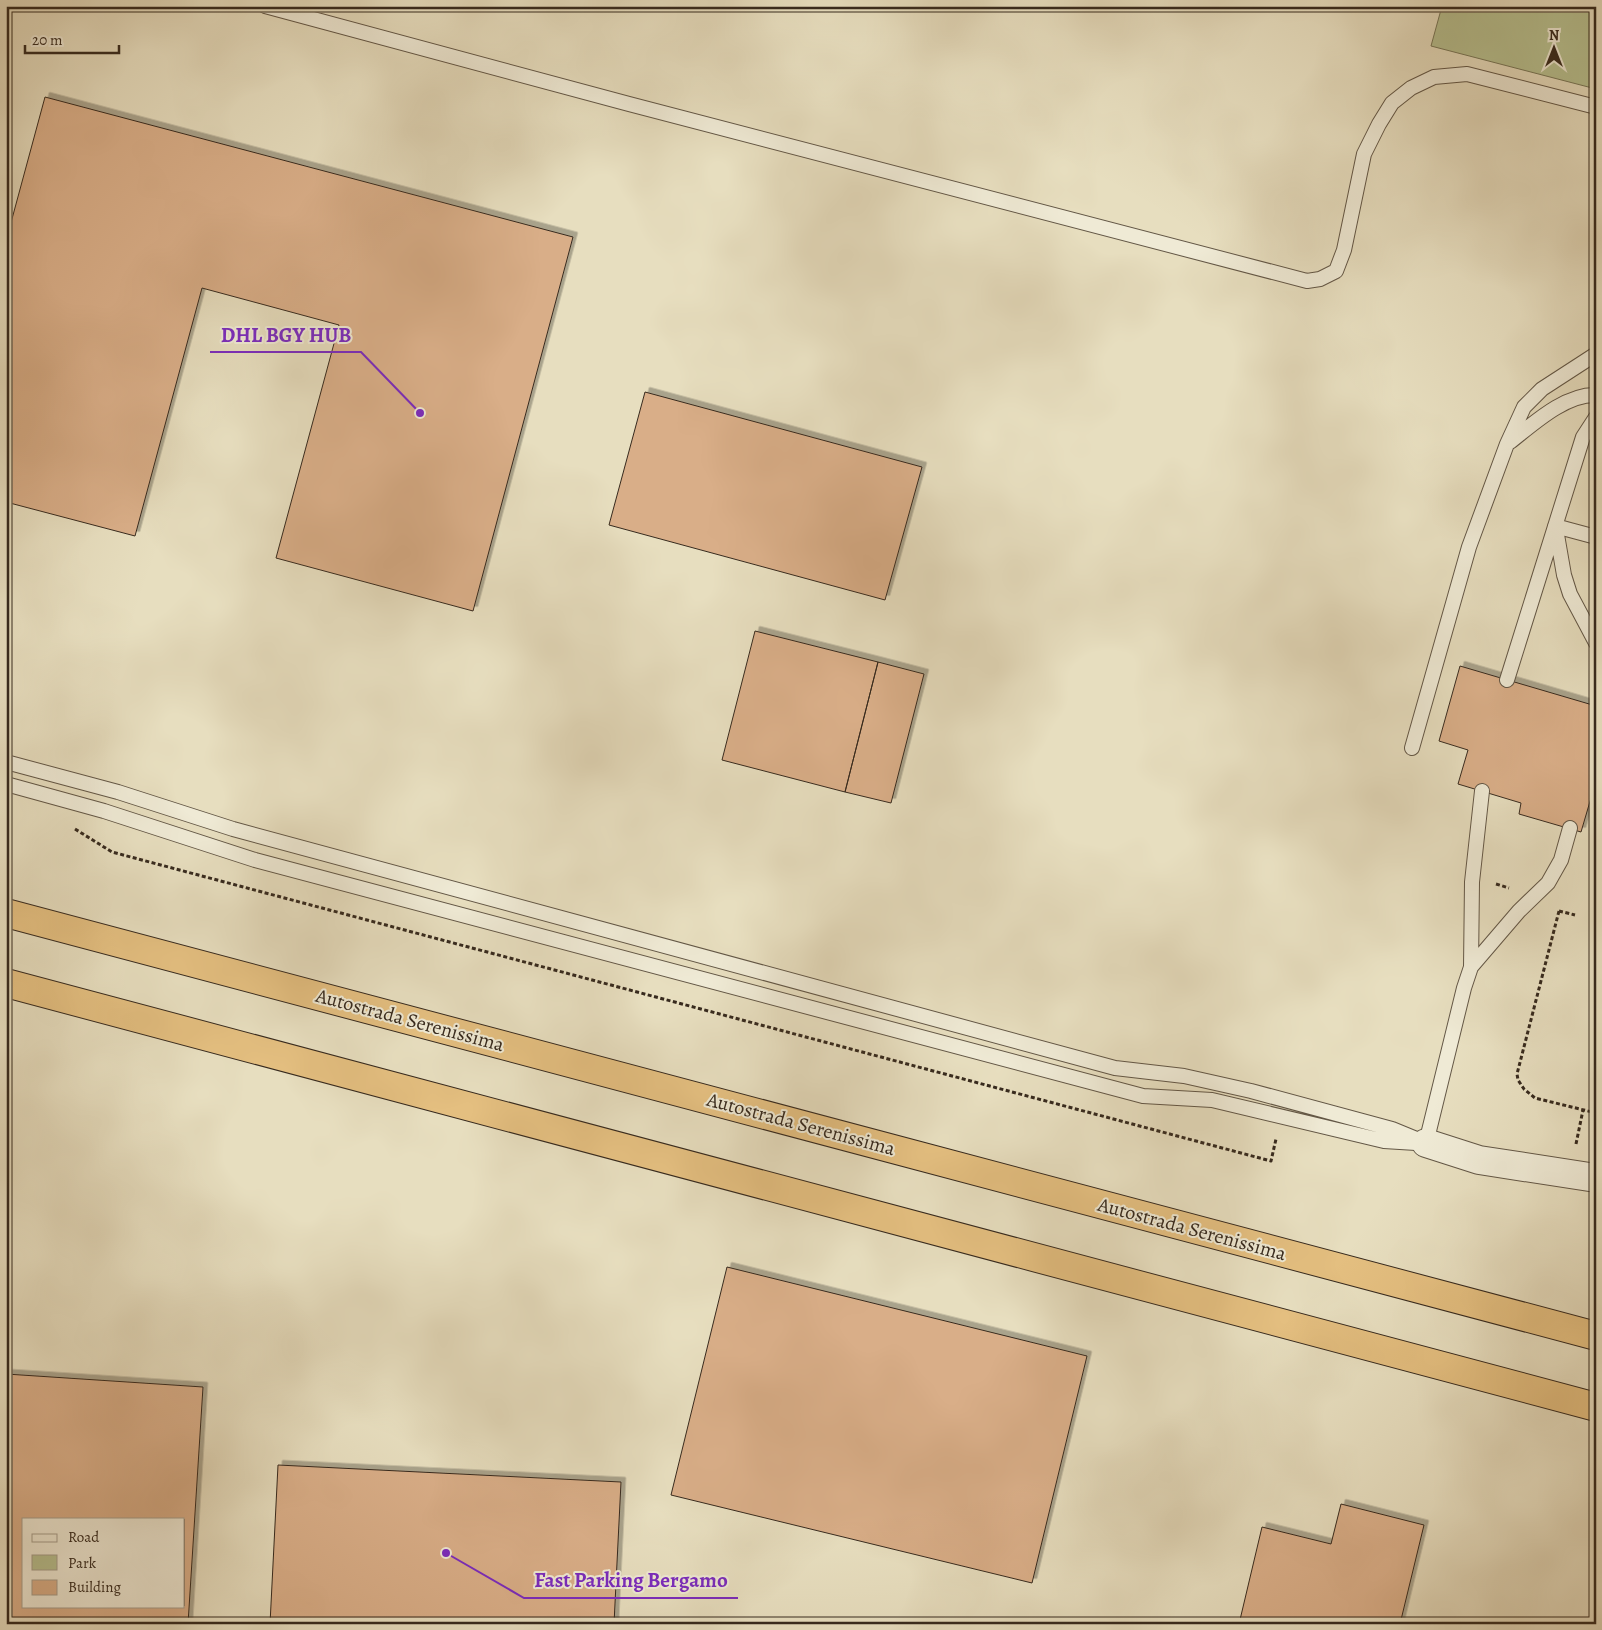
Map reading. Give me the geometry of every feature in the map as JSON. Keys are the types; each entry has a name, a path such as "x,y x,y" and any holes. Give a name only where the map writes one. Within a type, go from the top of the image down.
{"highway":[{"name":"Autostrada Serenissima","path":"6,913 1596,1336"},
{"path":"6,983 1596,1406"}],"street":[{"path":"1426,1143 1479,1160 1596,1178"}],"lane":[{"path":"265,6 648,109 1307,281 1320,279 1336,271 1344,250 1364,154 1392,103 1411,88 1434,77 1467,74 1596,107"},
{"path":"1412,748 1469,547 1507,444 1524,407 1542,389 1596,354"},
{"path":"1507,444 1540,417 1571,400 1589,394 1596,395"},
{"path":"1507,680 1582,437 1596,417"},
{"path":"1555,526 1596,537"},
{"path":"1555,526 1564,575 1570,594 1596,643"},
{"path":"6,762 118,792 233,829 1115,1068 1184,1076 1251,1091 1392,1129 1426,1143"},
{"path":"6,784 104,811 255,860 1144,1096 1212,1100 1384,1142 1426,1143"},
{"path":"1426,1143 1464,988 1471,967 1472,882 1482,791"},
{"path":"1471,967 1519,911 1548,883 1561,860 1570,828"}],"path":[{"path":"97,842 112,852 1271,1161 1278,1133"},
{"path":"1488,882 1514,890"},
{"path":"1555,908 1575,916"},
{"path":"1559,911 1517,1074 1518,1080 1524,1089 1535,1098 1596,1113"},
{"path":"1575,1150 1582,1110"}],"green space":[{"path":"1442,6 1596,6 1596,89 1431,46"}],"building":[{"path":"45,97 573,237 473,611 276,558 339,325 202,288 135,536 6,502 6,241"},
{"path":"645,392 922,467 885,600 609,525"},
{"path":"755,631 878,662 845,792 722,760"},
{"path":"878,662 924,674 891,803 845,792"},
{"path":"1460,666 1596,706 1596,781 1581,832 1519,814 1521,803 1458,784 1468,750 1439,741"},
{"path":"727,1267 1087,1356 1032,1583 671,1495"},
{"path":"6,1374 203,1387 188,1624 6,1624"},
{"path":"278,1465 621,1482 614,1624 270,1624"},
{"path":"1341,1504 1424,1525 1400,1624 1239,1624 1262,1527 1331,1544"}],"place":[{"name":"DHL BGY HUB","path":"420,413"},
{"name":"Fast Parking Bergamo","path":"446,1553"}]}
